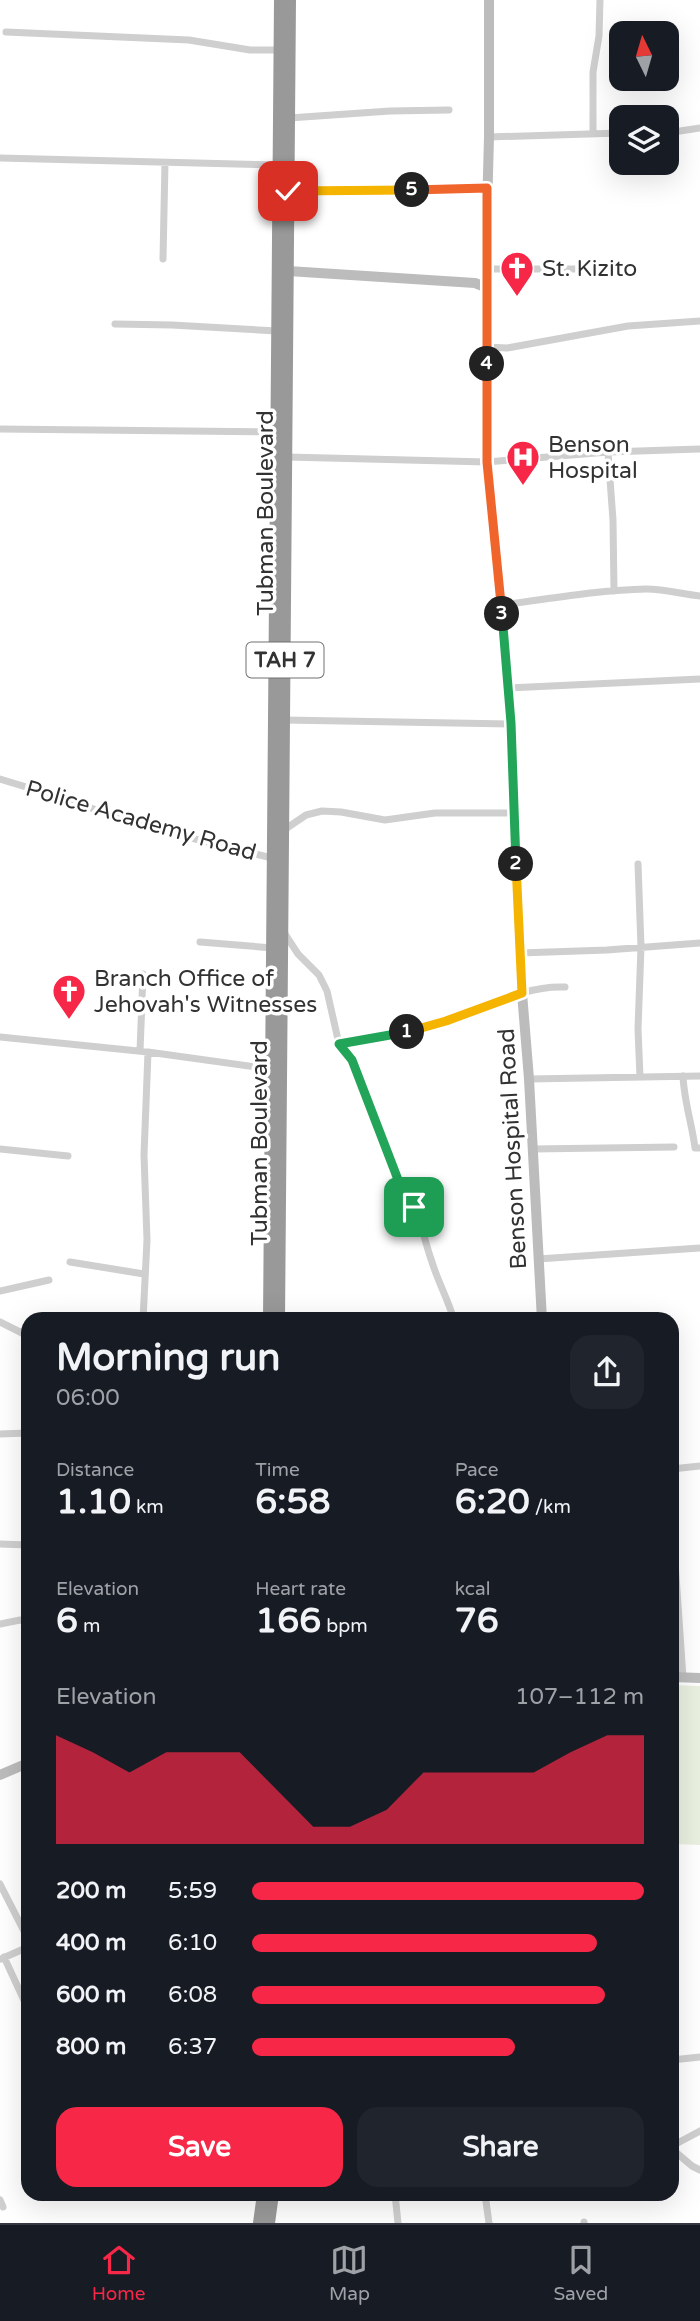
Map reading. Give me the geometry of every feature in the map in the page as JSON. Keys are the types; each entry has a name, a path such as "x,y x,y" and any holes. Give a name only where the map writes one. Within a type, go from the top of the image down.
{"highway":[{"name":"Tubman Boulevard","path":"279,1312 283,931 278,860 276,432 280,0"},
{"name":"Tubman Boulevard","path":"269,1312 272,948 278,860 283,830 290,0"},
{"path":"259,2223 261,2201"},
{"path":"264,2201 269,2223"}],"street":[{"name":"Benson Hospital Road","path":"489,0 485,269 487,462 511,723 522,993 541,1312"},
{"path":"593,133 593,72 599,36 600,0"},
{"path":"6,32 189,40 250,50 280,50"},
{"path":"289,118 449,110"},
{"path":"679,131 700,128"},
{"path":"489,137 609,133"},
{"path":"0,158 278,165"},
{"path":"163,259 164,163"},
{"path":"288,191 487,188"},
{"path":"485,269 581,269"},
{"path":"288,271 475,283 485,287"},
{"path":"486,347 507,348 628,326 700,321"},
{"path":"116,324 277,331"},
{"path":"0,429 276,432"},
{"path":"287,457 487,462 608,452 700,449"},
{"path":"608,452 614,591"},
{"path":"501,605 614,591 661,590 700,596"},
{"path":"508,688 700,679"},
{"path":"284,720 511,723"},
{"name":"Police Academy Road","path":"0,779 135,824 278,860"},
{"path":"283,830 306,815 322,811 385,820 435,813 514,813"},
{"path":"638,864 641,947 638,1029 640,1077"},
{"path":"283,931 298,954 319,975 327,991 339,1044 352,1060 402,1190 424,1228 432,1263 452,1312"},
{"path":"200,942 272,948"},
{"path":"520,953 700,943"},
{"path":"143,974 147,1240 144,1312"},
{"path":"339,1044 410,1031 446,1021 542,987 565,987"},
{"path":"0,1037 270,1069"},
{"path":"683,1076 684,1096 692,1120 695,1148 700,1148"},
{"path":"529,1079 700,1076"},
{"path":"533,1149 674,1147"},
{"path":"0,1149 68,1156"},
{"path":"538,1259 700,1248"},
{"path":"70,1262 144,1275"},
{"path":"0,1292 49,1280"},
{"path":"0,1322 21,1332"},
{"path":"0,1434 21,1433"},
{"path":"679,1468 700,1466"},
{"path":"0,1544 21,1545"},
{"path":"0,1624 21,1620"},
{"path":"679,1678 700,1678"},
{"path":"0,1775 21,1766"},
{"path":"0,1884 21,1925"},
{"path":"21,1950 2,1958 21,1995"},
{"path":"679,2059 700,2057"},
{"path":"679,2143 700,2131"},
{"path":"679,2154 700,2170"},
{"path":"396,2201 398,2223"},
{"path":"486,2201 489,2223"}],"green space":[{"path":"679,1685 700,1686 700,1845 679,1844"}],"place":[{"name":"St. Kizito","path":"517,298"},
{"name":"Benson Hospital","path":"523,487"},
{"name":"Branch Office of Jehovah's Witnesses","path":"69,1021"}],"route":[{"path":"288,191 487,188 487,462 511,723 522,993 446,1021 397,1035 339,1044 352,1060 402,1190 414,1207"}]}
